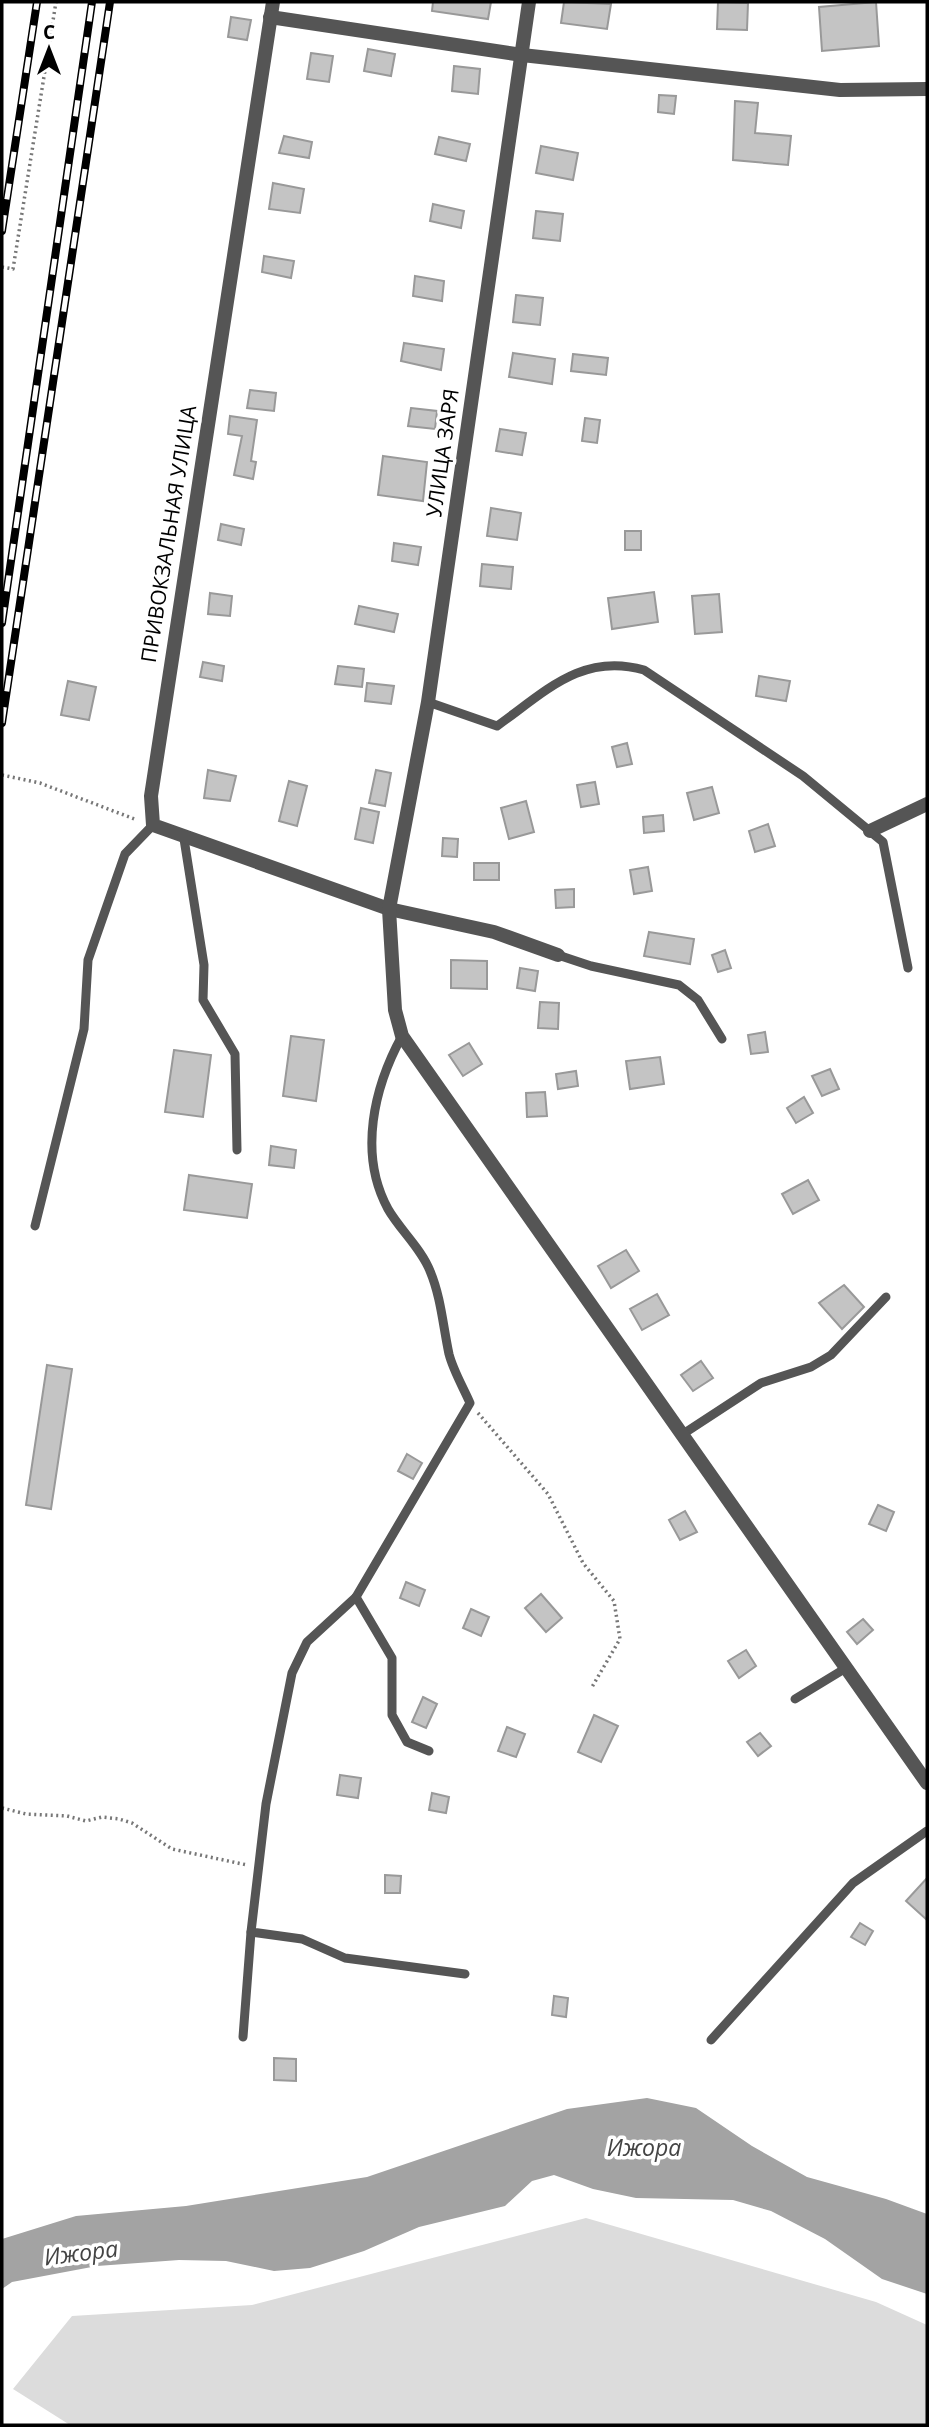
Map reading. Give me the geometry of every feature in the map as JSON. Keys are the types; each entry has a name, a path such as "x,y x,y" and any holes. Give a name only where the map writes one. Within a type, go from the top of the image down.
{"street":[{"name":"ПРИВОКЗАЛЬНАЯ УЛИЦА","path":"153,825 151,796 273,2"},
{"name":"УЛИЦА ЗАРЯ","path":"402,1035 395,1010 389,909 428,702 529,2"},
{"path":"270,17 522,55 840,90 927,89"},
{"path":"870,831 927,804"},
{"path":"153,825 389,909 494,932 558,955"},
{"path":"402,1035 927,1783"}],"lane":[{"path":"428,702 497,726 563,680 595,666 620,663 645,670 803,776 883,842 908,968"},
{"path":"35,1226 84,1029 88,960 125,854 153,825"},
{"path":"184,838 204,965 203,1000 234,1054 237,1150"},
{"path":"558,955 591,966 679,985 698,1000 722,1039"},
{"path":"243,2037 251,1932 266,1804 292,1672 307,1642 356,1597 470,1403 450,1357 442,1311 429,1269 387,1207 372,1164 374,1117 385,1066 402,1035"},
{"path":"683,1434 761,1383 811,1367 831,1355 886,1297"},
{"path":"356,1597 392,1658 393,1716 407,1742 429,1751"},
{"path":"795,1699 846,1668"},
{"path":"710,2040 853,1883 927,1831"},
{"path":"251,1932 302,1939 345,1958 465,1974"}],"path":[{"path":"2,267 13,269 56,2"},
{"path":"2,775 40,783 153,825"},
{"path":"470,1403 548,1494 583,1563 614,1601 620,1639 592,1687"},
{"path":"2,1808 26,1814 67,1816 86,1821 102,1817 119,1819 132,1823 172,1849 258,1867"}],"shaded area":[{"path":"586,2218 876,2302 927,2325 927,2425 70,2425 13,2389 72,2316 252,2305"}],"water":[{"name":"Ижора","path":"647,2098 696,2108 752,2146 807,2177 886,2199 927,2214 927,2294 882,2279 825,2239 771,2211 733,2200 636,2198 593,2189 554,2175 532,2181 505,2206 419,2227 364,2251 310,2268 274,2271 226,2261 179,2260 97,2266 12,2282 2,2289 2,2239 76,2216 186,2206 367,2177 567,2109"}],"building":[{"path":"433,2 491,2 488,19 432,11"},
{"path":"564,2 611,4 607,29 561,23"},
{"path":"718,2 748,3 747,30 717,29"},
{"path":"876,2 879,46 822,51 819,7"},
{"path":"231,17 251,20 247,40 228,37"},
{"path":"368,49 395,54 391,76 364,71"},
{"path":"311,53 333,56 329,82 307,79"},
{"path":"454,66 480,69 478,94 452,91"},
{"path":"659,95 676,96 674,114 658,112"},
{"path":"735,101 758,103 755,133 791,136 788,165 733,160"},
{"path":"284,136 312,142 309,158 279,153"},
{"path":"439,137 470,144 466,161 435,154"},
{"path":"541,146 578,153 573,180 536,173"},
{"path":"273,183 304,189 300,213 269,209"},
{"path":"433,204 464,211 461,228 430,221"},
{"path":"536,211 563,214 560,241 533,238"},
{"path":"264,256 294,261 291,278 262,272"},
{"path":"415,276 444,281 442,301 413,296"},
{"path":"516,295 543,298 540,325 513,322"},
{"path":"404,343 444,349 441,370 401,361"},
{"path":"513,353 555,359 552,384 509,377"},
{"path":"573,354 608,358 606,375 571,371"},
{"path":"250,390 276,393 274,411 247,408"},
{"path":"411,408 437,411 435,429 408,426"},
{"path":"230,416 257,420 251,461 256,462 253,479 234,475 242,436 228,434"},
{"path":"585,418 600,420 597,443 582,441"},
{"path":"500,429 526,433 522,455 496,451"},
{"path":"383,456 427,462 423,501 378,495"},
{"path":"491,508 521,513 517,540 487,536"},
{"path":"221,524 244,529 241,545 218,540"},
{"path":"625,531 641,531 641,550 625,550"},
{"path":"394,543 421,547 418,565 392,561"},
{"path":"482,564 513,567 511,589 480,586"},
{"path":"654,592 658,622 612,629 608,598"},
{"path":"210,593 232,596 230,616 208,614"},
{"path":"719,594 722,632 695,634 692,596"},
{"path":"359,606 398,614 394,632 355,624"},
{"path":"203,662 224,666 222,681 200,677"},
{"path":"338,666 364,669 362,687 335,684"},
{"path":"759,676 790,681 786,701 756,696"},
{"path":"68,681 96,687 89,720 61,715"},
{"path":"367,683 394,686 391,704 365,701"},
{"path":"627,743 632,764 617,767 612,747"},
{"path":"208,770 236,776 230,801 204,798"},
{"path":"376,770 391,773 385,806 369,803"},
{"path":"289,781 307,786 297,826 279,821"},
{"path":"595,782 599,804 581,807 577,785"},
{"path":"712,787 719,813 694,820 687,793"},
{"path":"526,801 534,832 509,839 501,808"},
{"path":"361,808 379,812 373,843 355,839"},
{"path":"663,815 664,831 644,833 643,817"},
{"path":"768,824 775,846 755,852 749,831"},
{"path":"443,838 458,839 457,857 442,856"},
{"path":"474,863 499,863 499,880 474,880"},
{"path":"648,867 652,891 634,894 630,870"},
{"path":"574,889 574,907 556,908 555,890"},
{"path":"649,932 694,939 690,964 644,956"},
{"path":"725,950 731,968 718,972 712,955"},
{"path":"451,960 487,961 487,989 451,988"},
{"path":"520,968 538,971 535,991 517,988"},
{"path":"540,1002 559,1003 558,1029 538,1028"},
{"path":"765,1032 768,1052 751,1054 748,1035"},
{"path":"291,1036 324,1040 316,1101 283,1096"},
{"path":"469,1043 482,1064 463,1076 449,1055"},
{"path":"174,1050 211,1055 203,1117 165,1112"},
{"path":"660,1057 664,1084 630,1089 626,1061"},
{"path":"830,1069 839,1089 822,1096 812,1076"},
{"path":"576,1071 578,1086 558,1089 556,1074"},
{"path":"545,1092 547,1116 527,1117 526,1093"},
{"path":"804,1097 813,1113 796,1123 787,1108"},
{"path":"271,1146 296,1150 294,1168 269,1165"},
{"path":"189,1175 252,1184 247,1218 184,1210"},
{"path":"808,1180 819,1200 793,1214 782,1194"},
{"path":"626,1250 639,1271 611,1288 598,1266"},
{"path":"844,1285 864,1307 842,1329 819,1303"},
{"path":"657,1294 669,1315 642,1330 630,1309"},
{"path":"701,1361 713,1378 693,1391 681,1375"},
{"path":"47,1365 72,1369 51,1509 26,1505"},
{"path":"407,1454 422,1463 413,1479 398,1471"},
{"path":"878,1505 894,1512 886,1531 869,1524"},
{"path":"685,1511 697,1532 680,1540 669,1520"},
{"path":"406,1582 425,1590 419,1606 400,1598"},
{"path":"541,1594 562,1618 546,1632 525,1608"},
{"path":"471,1609 489,1617 481,1636 463,1628"},
{"path":"863,1619 873,1630 857,1644 847,1632"},
{"path":"746,1650 756,1666 739,1678 728,1661"},
{"path":"423,1697 437,1704 426,1728 412,1722"},
{"path":"594,1715 618,1726 601,1762 578,1752"},
{"path":"507,1727 525,1734 516,1757 498,1751"},
{"path":"760,1733 771,1746 758,1756 747,1742"},
{"path":"340,1775 361,1778 358,1798 337,1795"},
{"path":"432,1793 449,1797 446,1813 429,1810"},
{"path":"385,1875 401,1876 400,1893 385,1893"},
{"path":"927,1878 927,1920 906,1901"},
{"path":"860,1923 873,1931 865,1945 851,1937"},
{"path":"554,1996 568,1998 566,2017 552,2015"},
{"path":"274,2058 296,2059 296,2081 274,2080"}],"railway":[{"path":"2,231 37,2"},
{"path":"2,623 92,2"},
{"path":"2,723 110,2"}]}
